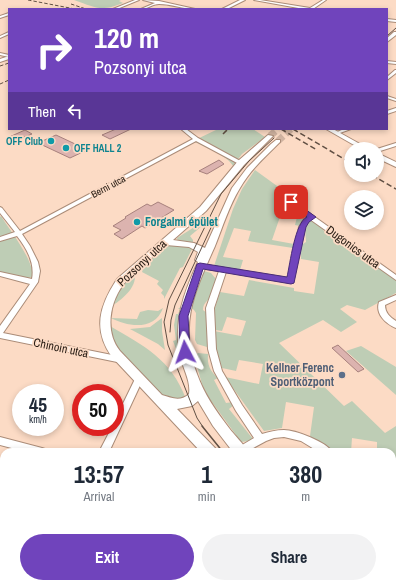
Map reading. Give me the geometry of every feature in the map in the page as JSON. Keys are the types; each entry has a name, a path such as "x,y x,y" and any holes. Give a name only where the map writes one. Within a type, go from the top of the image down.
{"main road":[{"path":"388,40 396,33"},
{"name":"Pozsonyi utca","path":"206,448 122,360 108,341 104,330 105,316 108,303 120,281 203,209 241,163 270,136"},
{"path":"238,448 213,417 190,375 185,352 184,316 200,266 230,200 247,172 278,141"},
{"path":"163,243 173,242 200,248 203,253 200,266"},
{"name":"Pozsonyi utca","path":"156,396 169,403 184,404 194,398 196,385"}],"street":[{"path":"117,8 138,0"},
{"path":"144,0 189,8"},
{"path":"144,8 165,0"},
{"path":"226,8 243,0"},
{"path":"230,8 247,0"},
{"path":"254,0 304,8"},
{"path":"312,8 325,0"},
{"path":"388,78 396,71"},
{"path":"184,130 241,163"},
{"path":"331,130 353,142"},
{"path":"337,133 346,130"},
{"name":"Berni utca","path":"0,239 19,233 196,138"},
{"path":"384,148 396,144"},
{"path":"384,159 396,165"},
{"name":"Dugonics utca","path":"291,202 396,278"},
{"path":"0,332 35,282 36,270 34,261 19,233 1,212"},
{"path":"200,266 291,281 302,227 306,220 312,217"},
{"path":"223,270 210,308 212,349 218,371 239,408 260,439"},
{"path":"0,274 35,282"},
{"path":"396,297 382,304 380,309 382,315 396,326"},
{"name":"Chinoin utca","path":"0,335 122,360"},
{"path":"106,448 139,379"},
{"path":"247,448 260,439 272,434 289,433 308,439 321,448"},
{"path":"0,441 27,448"}],"green space":[{"path":"74,0 121,0 119,1 123,3 115,6 98,8"},
{"path":"216,130 254,130 265,137 242,154 233,166 226,158 193,141"},
{"path":"255,170 295,199 285,203 306,218 300,226 295,225 297,217 281,214 272,240 294,244 293,248 248,241 251,231 234,228 223,257 243,260 240,270 214,266 233,209 242,189"},
{"path":"1,216 26,255 30,263 32,277 27,278 0,272"},
{"path":"312,219 326,229 323,230 332,237 335,235 396,280 396,293 365,310 347,305 340,309 357,322 341,332 323,320 279,343 344,406 352,401 385,433 396,426 396,448 377,448 377,442 352,438 351,448 326,448 310,436 314,407 286,402 282,428 264,431 225,377 259,384 263,364 239,360 236,371 222,368 216,351 214,331 241,336 246,321 227,317 222,331 209,329 209,341 207,347 197,344 195,340 196,313 190,307 194,291 204,271 211,273 216,279 211,296 203,308 203,310 207,313 213,314 220,292 244,296 249,280 294,288 294,291 314,294 319,262 301,259 301,254 299,254 301,245 306,242 305,228 307,222"},
{"path":"196,226 202,226 190,236 193,243 178,242 177,238"},
{"path":"167,245 193,247 164,299 164,296 161,293 163,290 157,284 159,281 142,272 146,261"},
{"path":"134,272 135,277 132,287 113,305 122,287"},
{"path":"183,305 190,386 173,341 176,340 174,325 176,314 178,314 180,309 178,309"},
{"path":"163,308 154,321 148,324 133,325 111,318 137,319 140,312 148,310 158,311"},
{"path":"162,318 162,331 165,350 158,344 130,329 150,327"},
{"path":"110,326 145,347 155,355 173,374 186,399 165,398 120,352 112,341"},
{"path":"361,346 396,367 396,395 346,351"},
{"path":"198,353 208,354 210,368 218,378 214,380 226,403 233,402 235,404 229,409 253,439 241,442 209,398 202,384 194,356"}],"building":[{"path":"25,130 32,134 14,141 7,138"},
{"path":"114,130 129,130 110,139 102,135"},
{"name":"OFF HALL 2","path":"56,135 87,150 70,158 38,143"},
{"path":"219,160 224,164 207,174 199,171"},
{"name":"Forgalmi épület","path":"158,202 174,210 145,228 142,226 122,239 114,234 121,230 113,226 126,218 125,217 147,204 151,206"},
{"path":"338,345 364,369 358,372 332,348"}],"tunnel":[{"path":"270,136 277,130"},
{"path":"278,141 290,130"}],"tram line":[{"path":"388,35 396,28"},
{"path":"203,427 197,418 168,345 164,322 169,300 221,194 249,161 274,138"},
{"path":"170,332 171,320 175,305 215,219"},
{"path":"202,426 220,448"}],"railway":[{"path":"28,0 70,8"},
{"path":"71,4 83,8"},
{"path":"0,66 8,63"},
{"path":"0,84 8,80"},
{"path":"223,134 227,130"},
{"path":"283,130 317,150"},
{"path":"295,130 344,159"},
{"path":"384,182 396,189"}],"place":[{"name":"OFF Club","path":"51,141"},
{"name":"OFF HALL 2","path":"66,148"},
{"name":"Forgalmi épület","path":"137,222"},
{"name":"Kellner Ferenc Sportközpont","path":"342,375"}],"route":[{"path":"185,352 185,308 200,266 291,281 302,227 306,220 312,217 291,202"}]}
